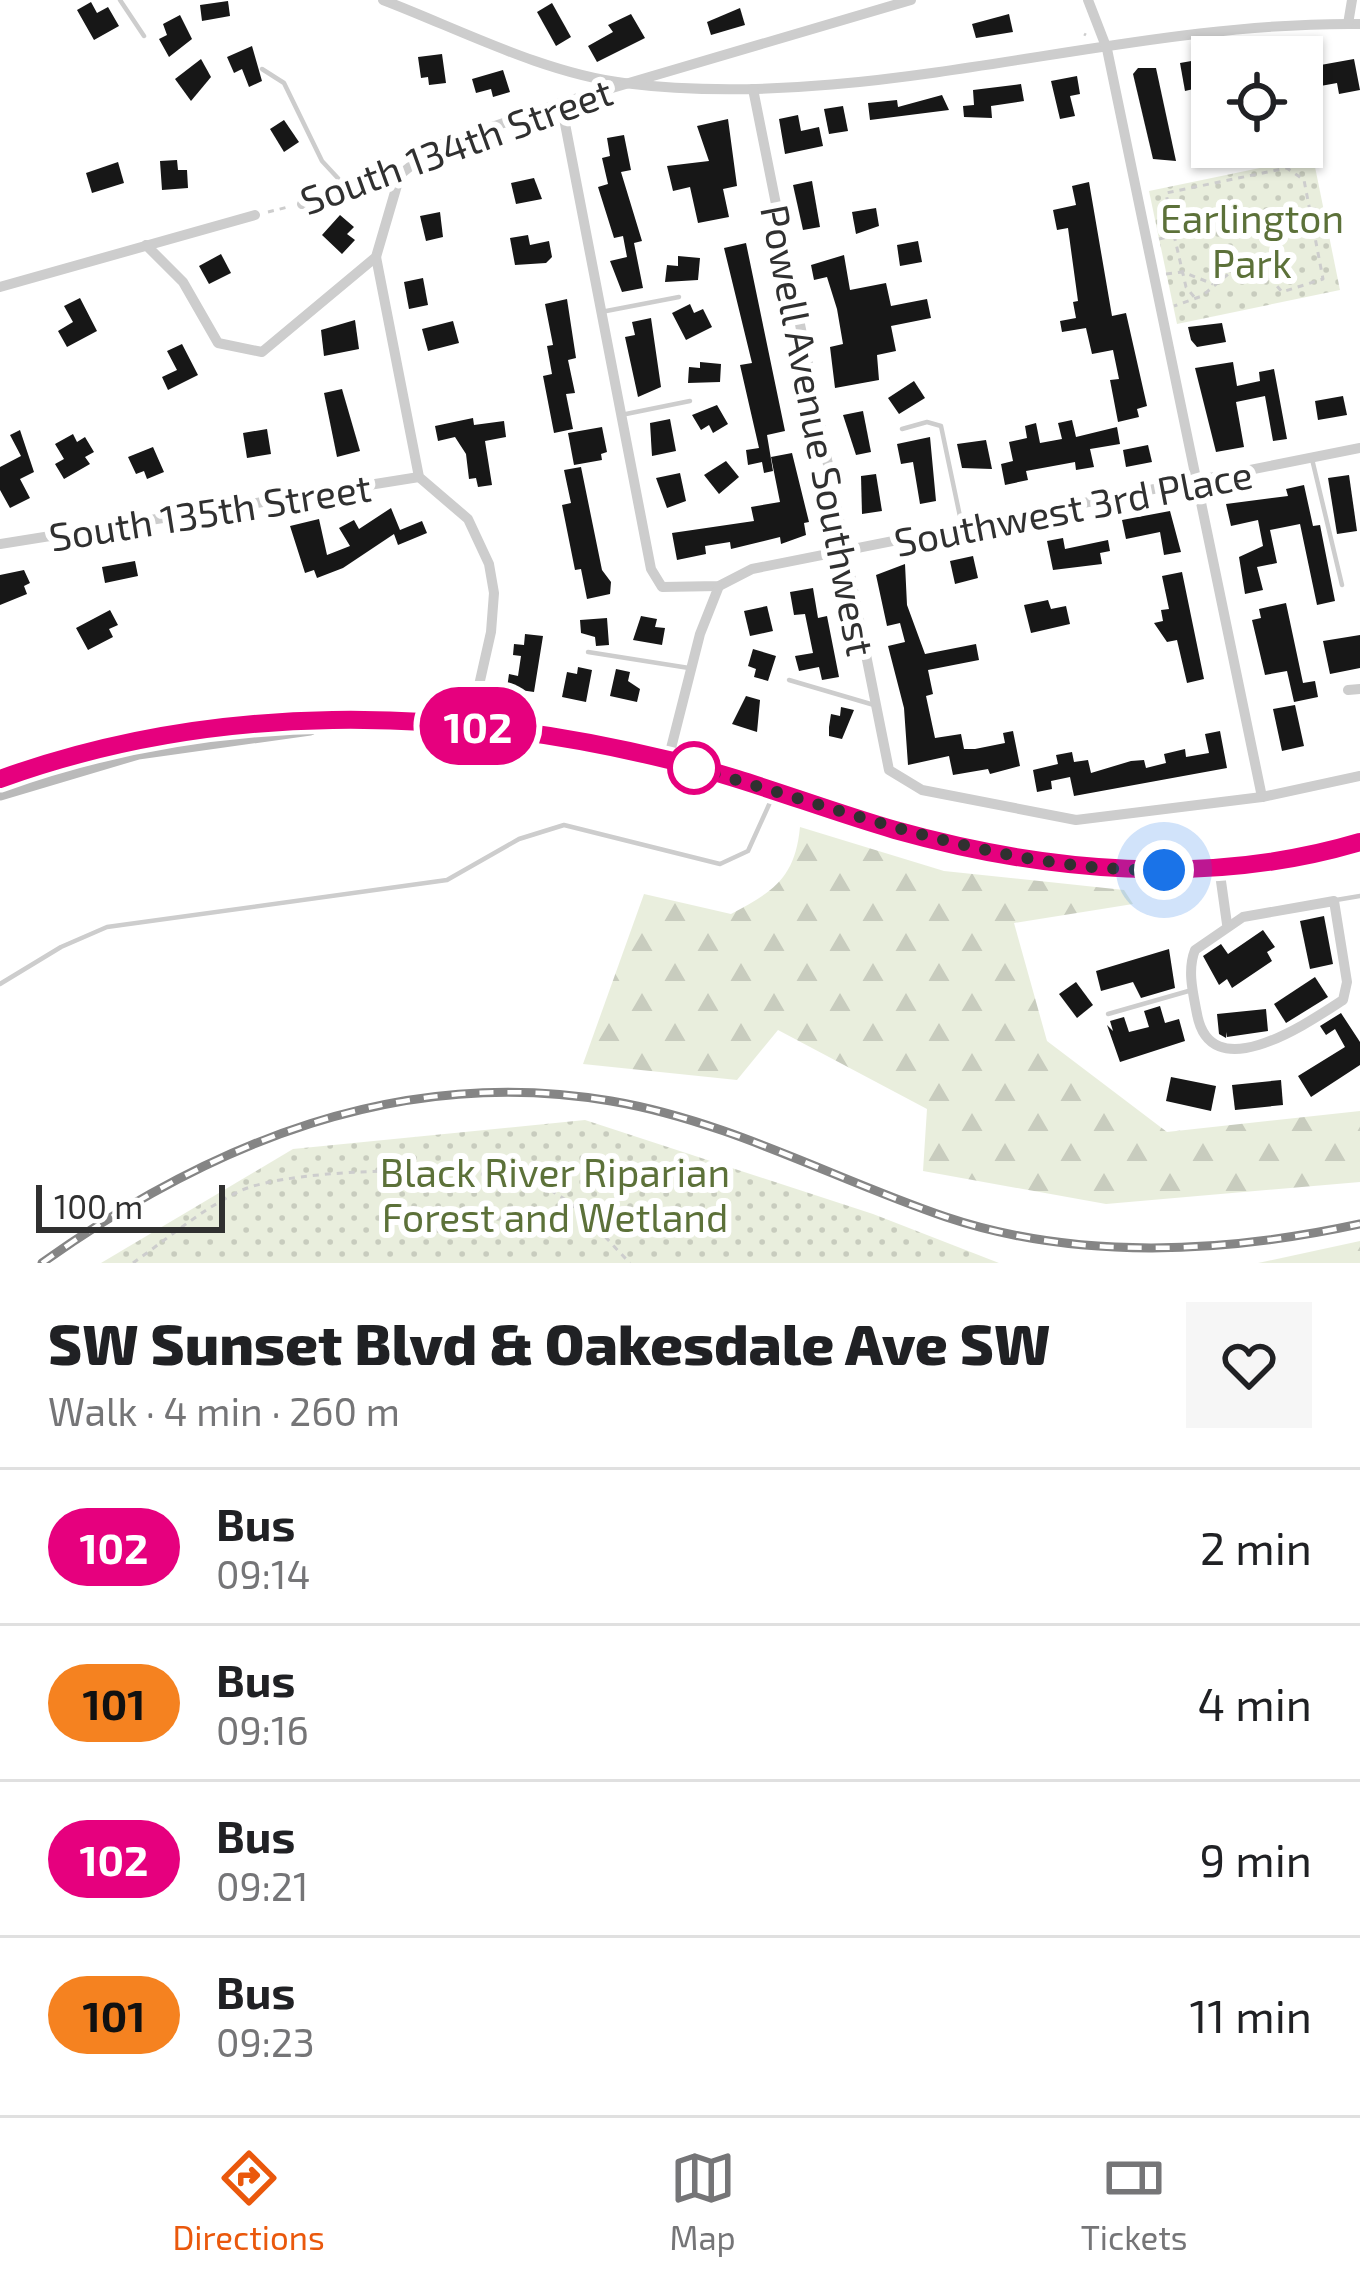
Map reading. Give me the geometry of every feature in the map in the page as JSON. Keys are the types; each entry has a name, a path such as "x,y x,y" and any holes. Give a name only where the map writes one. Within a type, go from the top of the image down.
{"main road":[{"path":"0,779 76,753 213,724 282,719 470,725 668,760 899,831 1038,859 1139,870 1219,868 1360,842"},
{"path":"0,793 139,752 343,723"}],"street":[{"path":"382,0 572,70 623,83 753,89 1106,49 1219,29 1354,24 1352,0"},
{"name":"South 134th Street","path":"302,204 401,174 434,147 623,83 911,0"},
{"path":"1088,0 1106,49 1193,484 1262,797 1360,776"},
{"name":"Powell Avenue Southwest","path":"753,89 842,553 890,770 922,790 1076,820 1262,797"},
{"path":"561,104 656,581 670,588 719,586 668,760"},
{"path":"401,174 376,257 419,477 468,519 489,564 491,632 470,725"},
{"name":"South 134th Street","path":"0,287 255,215"},
{"path":"146,245 183,282 218,343 248,353 275,346 376,257"},
{"name":"Southwest 3rd Place","path":"719,586 752,569 1360,448"},
{"name":"South 135th Street","path":"0,544 419,477"},
{"path":"1219,868 1227,924"},
{"path":"1334,901 1347,982 1343,1000 1292,1033 1259,1046 1220,1048 1198,1023 1192,990 1195,950 1227,924 1334,901"}],"lane":[{"path":"120,0 144,36"},
{"path":"262,70 273,71 284,83 322,161 349,190"},
{"path":"601,312 679,297"},
{"path":"621,415 690,400"},
{"path":"902,429 927,422 941,426 962,529"},
{"path":"1312,459 1342,585"},
{"path":"588,652 692,668"},
{"path":"789,680 874,705"},
{"path":"0,984 61,947 107,928 447,880 519,839 564,825 721,864 748,851 768,818 774,793"},
{"path":"1334,901 1360,896"},
{"path":"1108,1014 1192,990"}],"path":[{"path":"1159,309 1197,300 1245,260 1257,262 1282,292 1323,279 1301,175 1286,168 1166,193 1183,272 1197,300"},
{"name":"South 134th Street","path":"255,215 302,204"},
{"path":"1145,242 1174,235"},
{"path":"1152,277 1183,272 1215,285"},
{"path":"133,1263 242,1190 265,1182 383,1172 491,1173 548,1188 630,1263"}],"green space":[{"name":"Earlington Park","path":"1260,168 1315,168 1340,290 1177,324 1149,191"},
{"path":"800,827 944,871 1124,890 1133,904 1014,923 1047,1041 1167,1132 1360,1111 1360,1182 1106,1204 923,1171 927,1109 778,1030 737,1080 583,1064 644,894 731,914 780,881 793,859"},
{"name":"Black River Riparian Forest and Wetland","path":"585,1120 873,1214 999,1263 101,1263 293,1149"},
{"path":"1360,1241 1360,1263 1258,1263"}],"building":[{"path":"228,1 230,16 202,21 200,5"},
{"path":"91,2 97,13 108,7 119,26 94,40 77,10"},
{"path":"552,3 571,37 556,46 537,12"},
{"path":"740,8 745,25 711,35 707,22"},
{"path":"631,14 645,38 597,62 588,46 613,32 608,25"},
{"path":"1009,14 1013,32 976,38 972,24"},
{"path":"180,15 192,39 169,57 159,39 167,35 163,24"},
{"path":"252,46 262,81 249,87 242,69 234,73 227,57"},
{"path":"442,54 446,83 429,85 428,77 421,78 418,57"},
{"path":"201,59 211,77 191,101 175,79"},
{"path":"1354,59 1360,90 1339,94 1337,83 1323,86 1323,65"},
{"path":"1191,61 1191,90 1185,91 1180,63"},
{"path":"1138,68 1156,68 1176,161 1153,159 1133,74"},
{"path":"503,70 510,92 493,97 491,89 476,93 472,79"},
{"path":"1077,76 1080,94 1070,96 1075,116 1060,119 1051,81"},
{"path":"1021,84 1024,101 991,106 992,118 964,117 963,106 974,105 973,90"},
{"path":"942,95 949,110 870,120 868,103 897,100 898,107"},
{"path":"843,106 848,131 829,134 824,109"},
{"path":"798,115 801,131 819,127 823,146 785,154 779,119"},
{"path":"728,119 737,186 723,189 729,217 698,223 690,187 673,191 667,166 709,161 697,126"},
{"path":"284,120 299,142 284,152 270,129"},
{"path":"624,135 631,170 621,172 642,241 634,243 643,288 622,292 610,261 627,257 623,236 614,238 598,187 608,184 602,158 610,156 607,138"},
{"path":"177,160 178,170 187,170 188,188 162,190 160,161"},
{"path":"118,162 124,183 92,193 86,173"},
{"path":"534,178 542,199 516,204 511,183"},
{"path":"812,181 820,227 803,230 793,185"},
{"path":"1089,182 1112,316 1126,313 1147,406 1137,409 1139,417 1118,422 1110,380 1119,379 1113,350 1092,354 1086,328 1062,332 1060,321 1076,318 1073,302 1078,301 1068,228 1057,230 1053,210 1076,205 1072,186"},
{"path":"876,208 879,226 856,234 852,212"},
{"path":"440,212 443,237 426,241 420,216"},
{"path":"340,215 354,227 347,234 355,240 342,254 322,235"},
{"path":"528,235 530,245 549,241 552,257 546,263 515,265 510,238"},
{"path":"918,241 922,262 900,266 897,245"},
{"path":"746,243 785,431 767,435 773,471 764,473 762,462 748,465 746,450 759,448 740,365 752,363 724,248"},
{"path":"221,254 231,273 209,284 199,266"},
{"path":"844,255 850,290 886,283 891,306 927,299 931,318 891,326 896,351 877,355 879,380 835,388 830,347 843,344 837,309 827,277 814,280 811,265"},
{"path":"678,256 700,258 698,280 665,282 667,265 678,266"},
{"path":"423,278 428,305 409,309 404,282"},
{"path":"80,298 97,331 67,347 58,331 73,322 64,306"},
{"path":"567,299 576,358 568,360 575,393 566,394 573,429 554,433 543,376 552,374 547,346 553,345 545,304"},
{"path":"690,304 694,313 703,309 712,327 686,340 672,313"},
{"path":"651,318 661,387 638,397 625,337 635,335 632,322"},
{"path":"355,320 359,349 324,356 321,330"},
{"path":"453,321 459,343 428,351 422,329"},
{"path":"1222,323 1226,342 1197,347 1191,340 1188,327"},
{"path":"182,344 198,375 168,390 162,377 177,370 167,351"},
{"path":"700,362 721,364 720,382 688,383 689,367 700,368"},
{"path":"1233,362 1237,386 1260,381 1259,372 1274,369 1287,439 1273,441 1265,396 1236,402 1244,447 1216,452 1195,368"},
{"path":"914,381 925,398 899,414 888,398"},
{"path":"342,389 360,451 337,457 324,393"},
{"path":"1343,396 1347,415 1318,420 1315,401"},
{"path":"717,405 728,424 713,433 709,425 701,430 692,415"},
{"path":"863,411 871,452 856,455 843,415"},
{"path":"473,418 474,425 504,421 506,437 485,441 492,485 478,487 476,478 469,479 466,454 455,437 438,441 435,426"},
{"path":"670,419 676,451 652,456 650,423"},
{"path":"1072,420 1076,437 1117,427 1120,444 1090,449 1094,467 1076,470 1075,462 1026,471 1028,480 1005,485 1001,464 1013,461 1009,442 1027,438 1025,426 1036,423 1040,443 1062,439 1058,423"},
{"path":"602,427 607,452 601,454 602,460 574,465 568,433"},
{"path":"267,429 271,454 247,458 243,433"},
{"path":"20,430 34,472 20,479 30,498 10,508 0,490 0,467 21,456 10,435"},
{"path":"73,434 77,442 85,437 94,452 85,457 90,464 64,479 55,464 64,459 55,444"},
{"path":"930,437 936,501 920,504 913,462 901,464 897,444"},
{"path":"986,440 992,469 962,468 957,444"},
{"path":"1148,445 1152,462 1126,467 1123,450"},
{"path":"153,447 164,472 147,479 144,471 136,474 128,457"},
{"path":"792,453 809,522 804,523 806,535 781,544 780,537 731,549 730,542 705,546 706,554 677,560 672,533 754,521 751,507 780,502 771,457"},
{"path":"726,461 739,477 719,494 704,475"},
{"path":"581,467 602,570 611,582 610,594 587,599 581,569 575,570 562,505 571,503 564,470"},
{"path":"680,473 686,501 667,508 656,478"},
{"path":"876,474 882,511 862,514 861,476"},
{"path":"1349,475 1357,531 1337,534 1328,478"},
{"path":"1304,485 1313,526 1320,525 1335,601 1317,605 1300,524 1270,530 1277,563 1257,567 1263,590 1245,594 1239,557 1263,546 1258,520 1231,526 1226,504 1288,496 1286,489"},
{"path":"391,508 400,530 422,521 427,533 398,545 394,534 343,568 317,578 314,570 305,573 290,526 319,519 327,555 350,546 339,528 354,520 359,529"},
{"path":"1170,511 1181,552 1164,555 1160,532 1126,539 1122,520"},
{"path":"1063,538 1065,549 1108,540 1110,551 1100,553 1102,564 1053,570 1047,541"},
{"path":"973,556 978,578 955,584 950,561"},
{"path":"135,561 138,576 105,583 102,567"},
{"path":"905,564 907,605 925,654 976,644 979,660 928,670 933,694 926,696 935,738 961,734 964,749 975,749 1005,743 1003,733 1013,731 1020,766 990,774 988,769 953,775 949,756 908,765 904,708 888,646 905,642 900,623 887,626 876,575"},
{"path":"24,570 30,583 24,586 27,594 0,605 0,575"},
{"path":"1182,572 1204,679 1187,683 1177,640 1167,642 1154,623 1163,621 1161,610 1169,609 1162,576"},
{"path":"813,588 818,618 827,616 839,677 822,680 819,667 799,671 795,656 813,653 805,614 794,615 790,592"},
{"path":"1048,600 1051,609 1066,606 1070,624 1031,633 1024,605"},
{"path":"1286,603 1303,683 1315,681 1318,697 1294,702 1287,671 1265,675 1252,620 1261,618 1259,609"},
{"path":"767,606 773,631 750,636 744,611"},
{"path":"110,610 118,625 109,629 113,637 88,650 76,628"},
{"path":"641,616 657,619 655,627 665,628 662,645 633,640"},
{"path":"607,618 609,645 596,646 595,637 581,633 580,620"},
{"path":"525,634 543,636 534,692 507,688 509,674 518,676 521,656 513,655 514,644 524,645"},
{"path":"1360,635 1360,668 1330,674 1323,641"},
{"path":"753,649 776,656 768,681 754,677 756,669 748,666"},
{"path":"578,667 592,670 586,702 562,697 567,672 577,674"},
{"path":"616,669 630,672 628,681 640,689 637,702 610,696"},
{"path":"746,696 760,700 757,732 732,724"},
{"path":"1295,705 1304,746 1282,751 1273,709"},
{"path":"841,707 854,710 842,739 829,736 831,714 840,716"},
{"path":"1220,731 1227,768 1074,796 1070,777 1051,781 1052,789 1037,792 1033,770 1058,764 1056,755 1072,752 1074,762 1088,760 1091,773 1131,761 1144,760 1146,768 1166,763 1164,754 1185,749 1186,757 1209,753 1205,734"},
{"path":"1324,916 1333,964 1310,969 1300,921"},
{"path":"1263,930 1275,947 1267,952 1272,961 1232,988 1227,979 1219,985 1203,956 1221,944 1228,954"},
{"path":"1169,949 1175,988 1141,998 1133,982 1101,991 1096,971"},
{"path":"1315,977 1328,997 1286,1023 1274,1004"},
{"path":"1076,982 1093,1005 1077,1018 1059,994"},
{"path":"1160,1006 1165,1023 1179,1019 1185,1041 1120,1062 1107,1025 1113,1031 1110,1021 1124,1017 1129,1032 1149,1027 1144,1011"},
{"path":"1266,1009 1268,1031 1227,1037 1227,1032 1226,1038 1219,1034 1217,1014"},
{"path":"1341,1013 1360,1042 1360,1065 1311,1097 1298,1076 1345,1047 1335,1029 1326,1035 1320,1026"},
{"path":"1171,1077 1216,1086 1211,1111 1166,1101"},
{"path":"1281,1080 1283,1105 1235,1110 1232,1085"}],"railway":[{"path":"42,1263 106,1220 241,1150 311,1124 383,1105 457,1094 533,1093 655,1110 739,1136 946,1217 1047,1241 1152,1248 1205,1246 1360,1224"}],"bus line":[{"name":"102","path":"0,779 76,753 213,724 282,719 470,725 668,760 899,831 1038,859 1139,870 1189,870 1235,867 1360,842"}],"route":[{"path":"694,768 899,831 1038,859 1164,870"}]}
